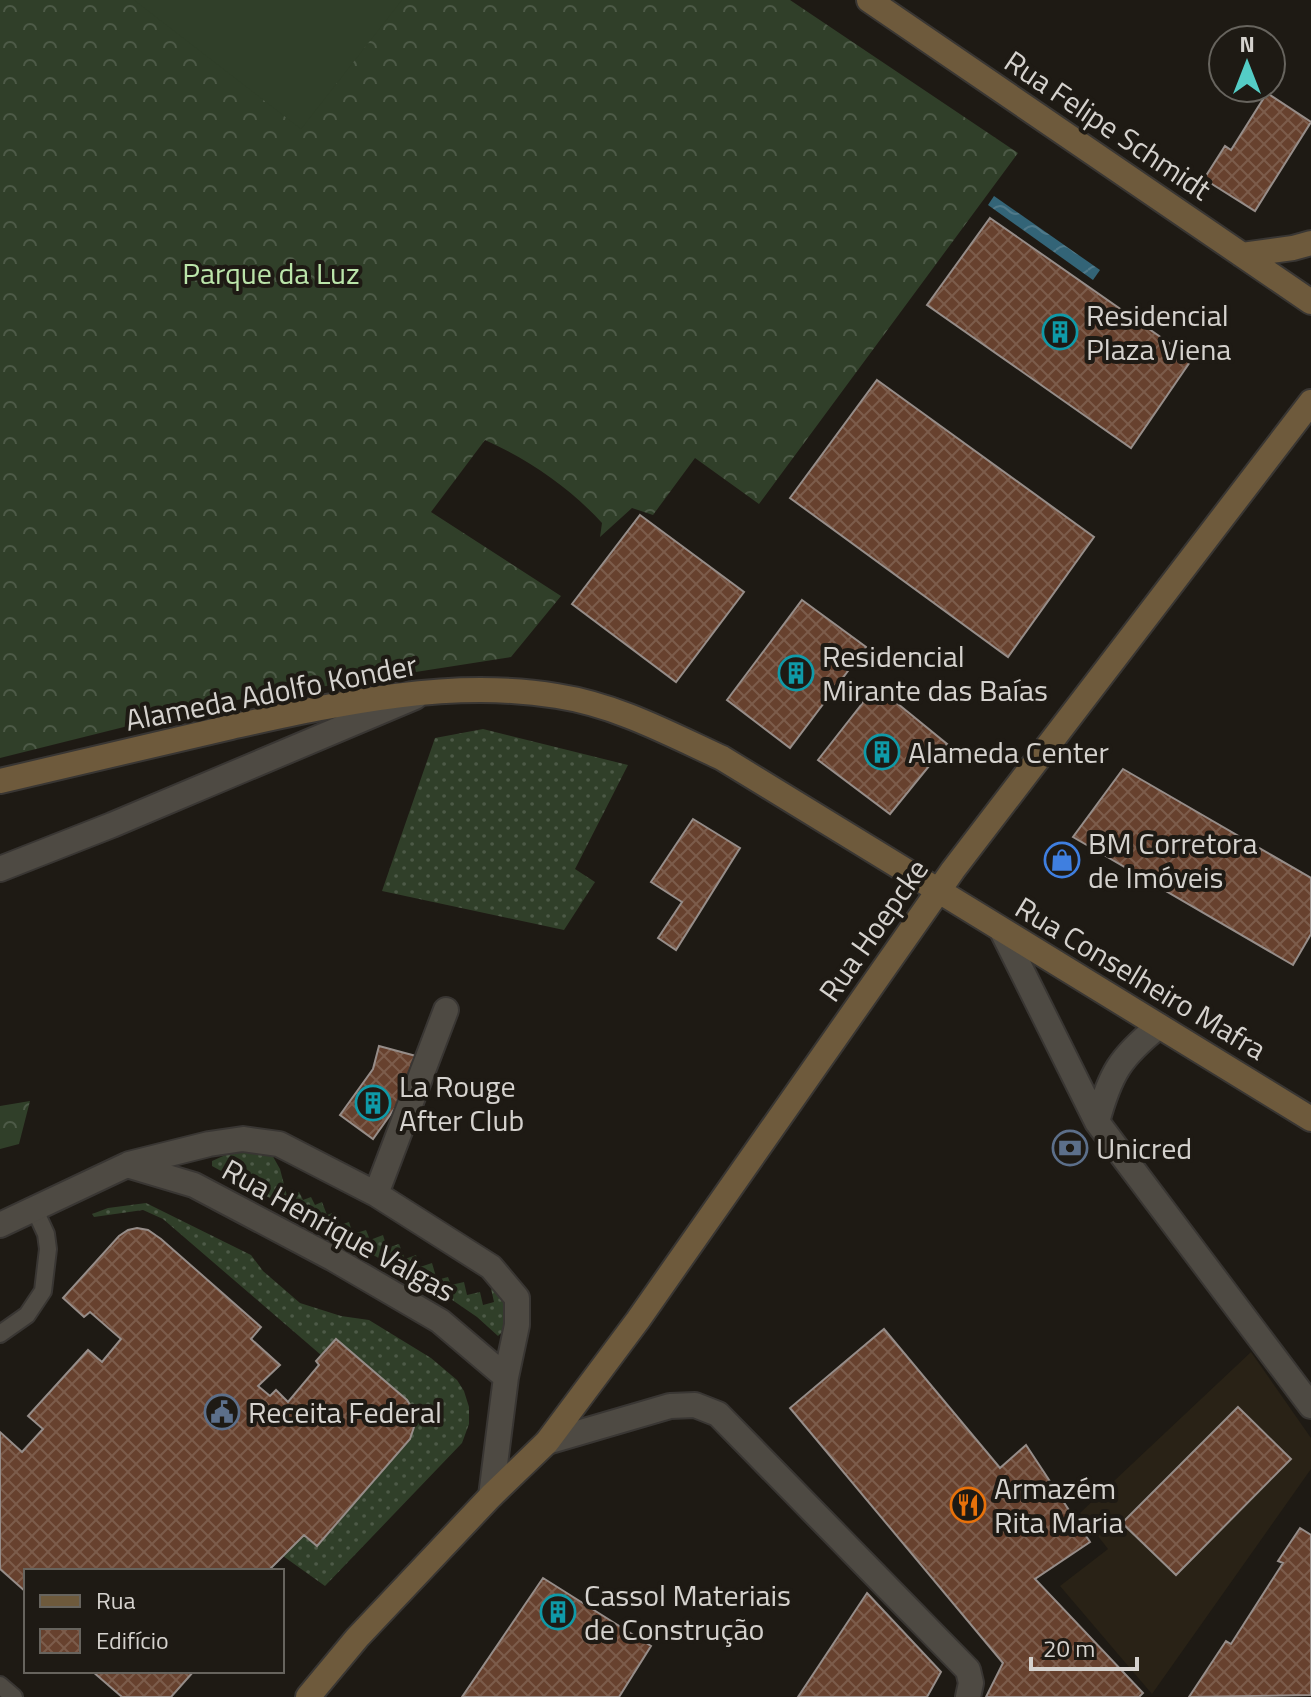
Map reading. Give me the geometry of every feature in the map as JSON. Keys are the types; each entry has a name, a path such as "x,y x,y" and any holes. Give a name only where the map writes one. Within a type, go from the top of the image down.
{"main road":[{"name":"Rua Felipe Schmidt","path":"869,0 1311,302"},
{"path":"1242,255 1311,243"},
{"name":"Rua Hoepcke","path":"308,1697 357,1638 491,1496 547,1442 638,1320 938,891 1311,402"},
{"name":"Alameda Adolfo Konder","path":"0,781 271,718 370,699 488,690 557,696 630,714 722,758 938,891"},
{"name":"Rua Conselheiro Mafra","path":"938,891 1311,1119"}],"street":[{"path":"0,869 126,820 423,693"},
{"path":"1002,931 1097,1122 1311,1406"},
{"path":"376,1194 446,1010"},
{"path":"1097,1122 1107,1086 1131,1048 1159,1026"},
{"name":"Rua Henrique Valgas","path":"0,1225 127,1165 209,1144 243,1139 279,1144 376,1194 491,1267 517,1298 517,1325 506,1377 491,1496"},
{"name":"Rua Henrique Valgas","path":"127,1165 194,1185 332,1258 440,1321 506,1377"},
{"path":"547,1442 670,1406 695,1405 718,1414 968,1670 971,1683 968,1697"}],"lane":[{"path":"0,1334 27,1315 43,1291 48,1249 46,1234 34,1208"},
{"path":"0,1685 14,1697"}],"shaded area":[{"path":"1251,1352 1311,1438 1311,1469 1152,1694 1060,1586 1108,1549 1080,1513"}],"green space":[{"name":"Parque da Luz","path":"0,0 790,0 1018,153 759,504 695,458 653,515 632,508 600,537 602,523 562,486 517,456 485,440 431,512 561,596 511,657 224,702 0,758"},
{"path":"134,0 402,0 301,129"},
{"path":"483,729 628,765 575,869 595,882 564,930 382,891 435,738"},
{"path":"30,1101 19,1144 0,1149 0,1106"},
{"path":"245,1150 271,1153 280,1169 287,1196 299,1192 303,1200 311,1197 315,1205 322,1202 327,1215 335,1212 340,1225 349,1222 353,1234 366,1230 370,1240 383,1235 387,1248 399,1244 405,1259 416,1255 420,1267 432,1263 437,1280 448,1277 451,1285 464,1282 467,1295 480,1292 483,1305 494,1302 490,1284 500,1295 506,1309 503,1330 498,1336 442,1293 212,1166 212,1161"},
{"path":"146,1203 251,1255 263,1271 300,1303 341,1316 369,1320 431,1358 457,1380 464,1391 469,1407 469,1424 462,1443 325,1586 283,1556 304,1535 317,1546 402,1448 414,1425 407,1400 336,1339 321,1355 163,1219 143,1210 94,1217 92,1214 108,1208"}],"water":[{"path":"994,196 1100,270 1093,280 988,205"}],"building":[{"path":"1260,104 1284,104 1311,122 1255,211 1204,179 1225,146 1231,150"},
{"name":"Residencial Plaza Viena","path":"990,218 1192,359 1131,448 927,305"},
{"path":"877,380 1094,537 1008,657 790,498"},
{"path":"640,515 744,592 676,682 572,604"},
{"name":"Residencial Mirante das Baías","path":"802,600 866,647 790,748 727,700"},
{"name":"Alameda Center","path":"876,686 947,744 890,814 818,760"},
{"path":"1123,769 1311,878 1311,934 1293,965 1073,837"},
{"path":"693,819 740,848 676,950 658,938 682,902 651,882"},
{"name":"La Rouge After Club","path":"379,1046 416,1056 407,1091 373,1139 340,1115 373,1069"},
{"name":"Receita Federal","path":"128,1230 148,1230 161,1239 261,1327 251,1339 280,1365 258,1386 270,1396 276,1390 288,1402 319,1365 316,1361 336,1339 407,1400 412,1408 414,1427 410,1439 317,1546 304,1535 270,1569 24,1569 24,1590 0,1569 0,1432 22,1452 43,1429 28,1416 88,1350 102,1362 121,1339 90,1312 84,1317 63,1298"},
{"name":"Armazém Rita Maria","path":"884,1329 1000,1468 1026,1445 1090,1542 1035,1579 1143,1693 1139,1697 986,1697 1003,1663 790,1408"},
{"path":"1238,1407 1291,1459 1176,1575 1122,1523"},
{"path":"1300,1528 1311,1535 1311,1695 1189,1697 1226,1641 1231,1644 1283,1563 1278,1561"},
{"name":"Cassol Materiais de Construção","path":"543,1578 651,1646 619,1697 462,1697"},
{"path":"867,1593 941,1672 927,1697 798,1697"},
{"path":"94,1673 192,1673 171,1697 122,1697"}],"place":[{"name":"Residencial Plaza Viena","path":"1060,332"},
{"name":"Residencial Mirante das Baías","path":"796,673"},
{"name":"Alameda Center","path":"882,752"},
{"name":"BM Corretora de Imóveis","path":"1062,860"},
{"name":"La Rouge After Club","path":"373,1103"},
{"name":"Unicred","path":"1070,1148"},
{"name":"Receita Federal","path":"222,1412"},
{"name":"Armazém Rita Maria","path":"968,1505"},
{"name":"Cassol Materiais de Construção","path":"558,1612"}]}
